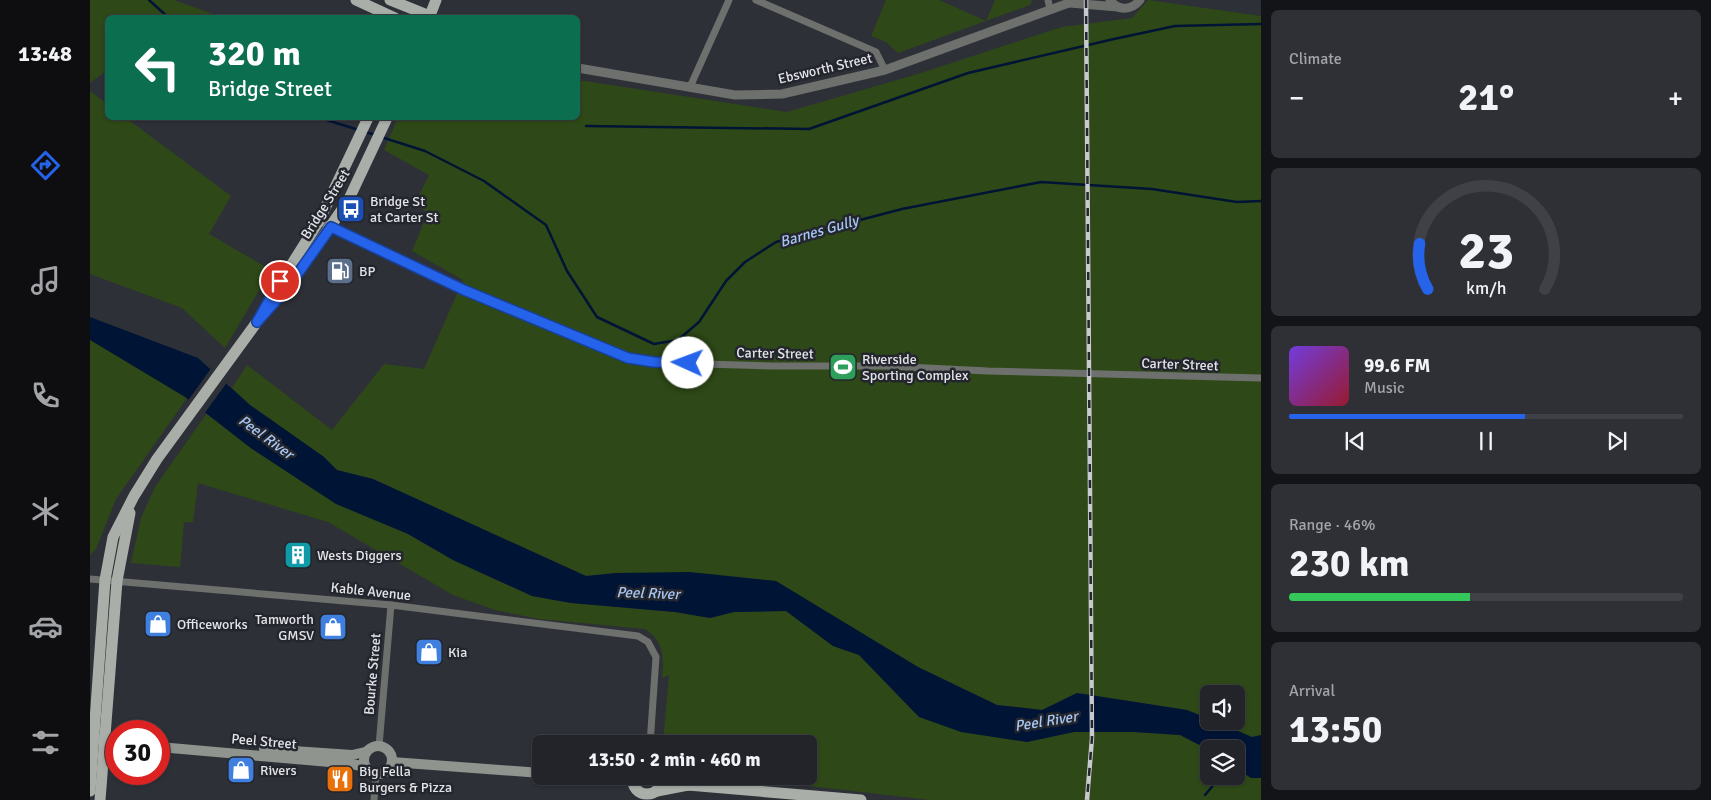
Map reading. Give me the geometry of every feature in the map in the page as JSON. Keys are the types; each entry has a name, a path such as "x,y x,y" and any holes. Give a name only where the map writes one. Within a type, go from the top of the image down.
{"main road":[{"path":"356,0 388,15"},
{"path":"390,0 417,9"},
{"path":"431,15 436,0"},
{"name":"Bridge Street","path":"102,739 113,537 134,496 157,459 257,322 280,281 319,221 367,120"},
{"name":"Bridge Street","path":"257,322 289,286 348,201 385,120"},
{"path":"90,791 102,739"},
{"path":"100,800 102,739"},
{"name":"Peel Street","path":"170,741 352,755 365,752"},
{"path":"379,746 390,753 392,762 388,770 376,774 366,767 365,752 370,748 379,746"},
{"name":"Peel Street","path":"170,748 352,764 366,767"},
{"path":"392,762 532,772"},
{"path":"635,785 636,790 650,795 688,785 861,800"},
{"path":"650,795 660,785"}],"street":[{"path":"690,87 729,0"},
{"path":"756,0 876,52 884,70"},
{"path":"1110,0 1118,7"},
{"name":"Ebsworth Street","path":"580,68 735,95 765,96 814,88 884,70 1049,4 1074,2 1129,8 1140,1"},
{"name":"Carter Street","path":"319,221 482,297 628,358 654,362 772,366 886,366 988,371 1261,378"},
{"name":"Kable Avenue","path":"90,579 391,605 630,634 648,642 656,658 651,735"},
{"name":"Bourke Street","path":"379,746 391,605"},
{"path":"374,800 376,774"}],"green space":[{"path":"90,0 174,0 215,15 105,15 105,72 90,83"},
{"path":"886,0 939,0 986,21 898,53 886,42 871,36"},
{"path":"995,0 1032,0 1030,5 986,21"},
{"name":"Riverside Sporting Complex","path":"1148,0 1261,16 1261,735 1252,737 1235,730 1245,730 1245,685 1200,685 1200,715 1187,710 1077,693 1042,710 997,705 918,667 775,581 616,573 586,576 373,479 337,470 324,457 250,405 232,388 247,365 332,430 384,364 424,369 463,280 412,251 428,213 415,203 429,175 384,150 397,120 580,120 580,80 787,112 921,73 1062,27 1132,18"},
{"path":"90,91 105,102 105,120 129,120 231,196 209,234 271,270 225,348 182,308 90,274"},
{"path":"90,333 192,391 116,499 96,549 90,555"},
{"path":"207,413 453,560 532,596 571,603 675,612 710,618 734,612 786,611 833,646 859,655 919,717 1027,742 1074,732 1134,732 1180,735 1200,745 1200,785 1245,785 1245,774 1251,778 1261,778 1261,800 930,800 800,785 817,785 817,735 664,735 669,675 662,678 663,656 659,644 645,629 539,619 495,610 453,595 328,522 198,483 193,522 184,522 180,567 131,563 141,518 155,487"}],"water":[{"name":"Peel River","path":"90,317 198,358 250,405 324,457 337,470 373,479 586,576 616,573 690,572 776,581 918,667 997,705 1042,710 1077,693 1187,710 1200,715 1200,730 1235,730 1252,737 1261,735 1261,778 1251,778 1245,774 1245,740 1200,740 1200,745 1180,735 1134,732 1074,732 1027,742 961,732 919,717 859,655 833,646 786,611 734,612 710,618 675,612 571,603 532,596 453,560 408,534 336,504 252,449 185,397 90,340"}],"pier":[{"path":"212,367 228,381 204,414 187,402"}],"waterway":[{"name":"Barnes Gully","path":"149,0 166,15"},
{"path":"586,126 809,129 968,73 1114,39 1175,26 1261,24"},
{"name":"Barnes Gully","path":"326,120 359,130"},
{"name":"Barnes Gully","path":"365,132 376,135"},
{"name":"Barnes Gully","path":"381,137 425,151 484,181 546,225 567,271 597,317 654,344 678,340 699,322 726,281 745,262 776,242 902,209 1041,182 1152,189 1237,202 1261,201"},
{"path":"1205,795 1213,785"}],"railway":[{"path":"1086,0 1092,738 1087,800"}],"place":[{"name":"Bridge St at Carter St","path":"351,209"},
{"name":"BP","path":"340,271"},
{"name":"Riverside Sporting Complex","path":"843,367"},
{"name":"Wests Diggers","path":"298,555"},
{"name":"Officeworks","path":"158,624"},
{"name":"Tamworth GMSV","path":"333,627"},
{"name":"Kia","path":"429,652"},
{"name":"Rivers","path":"241,770"},
{"name":"Big Fella Burgers & Pizza","path":"340,779"}],"route":[{"path":"280,281 257,322 289,286 331,227 464,290 628,358 654,362 688,363"}]}
